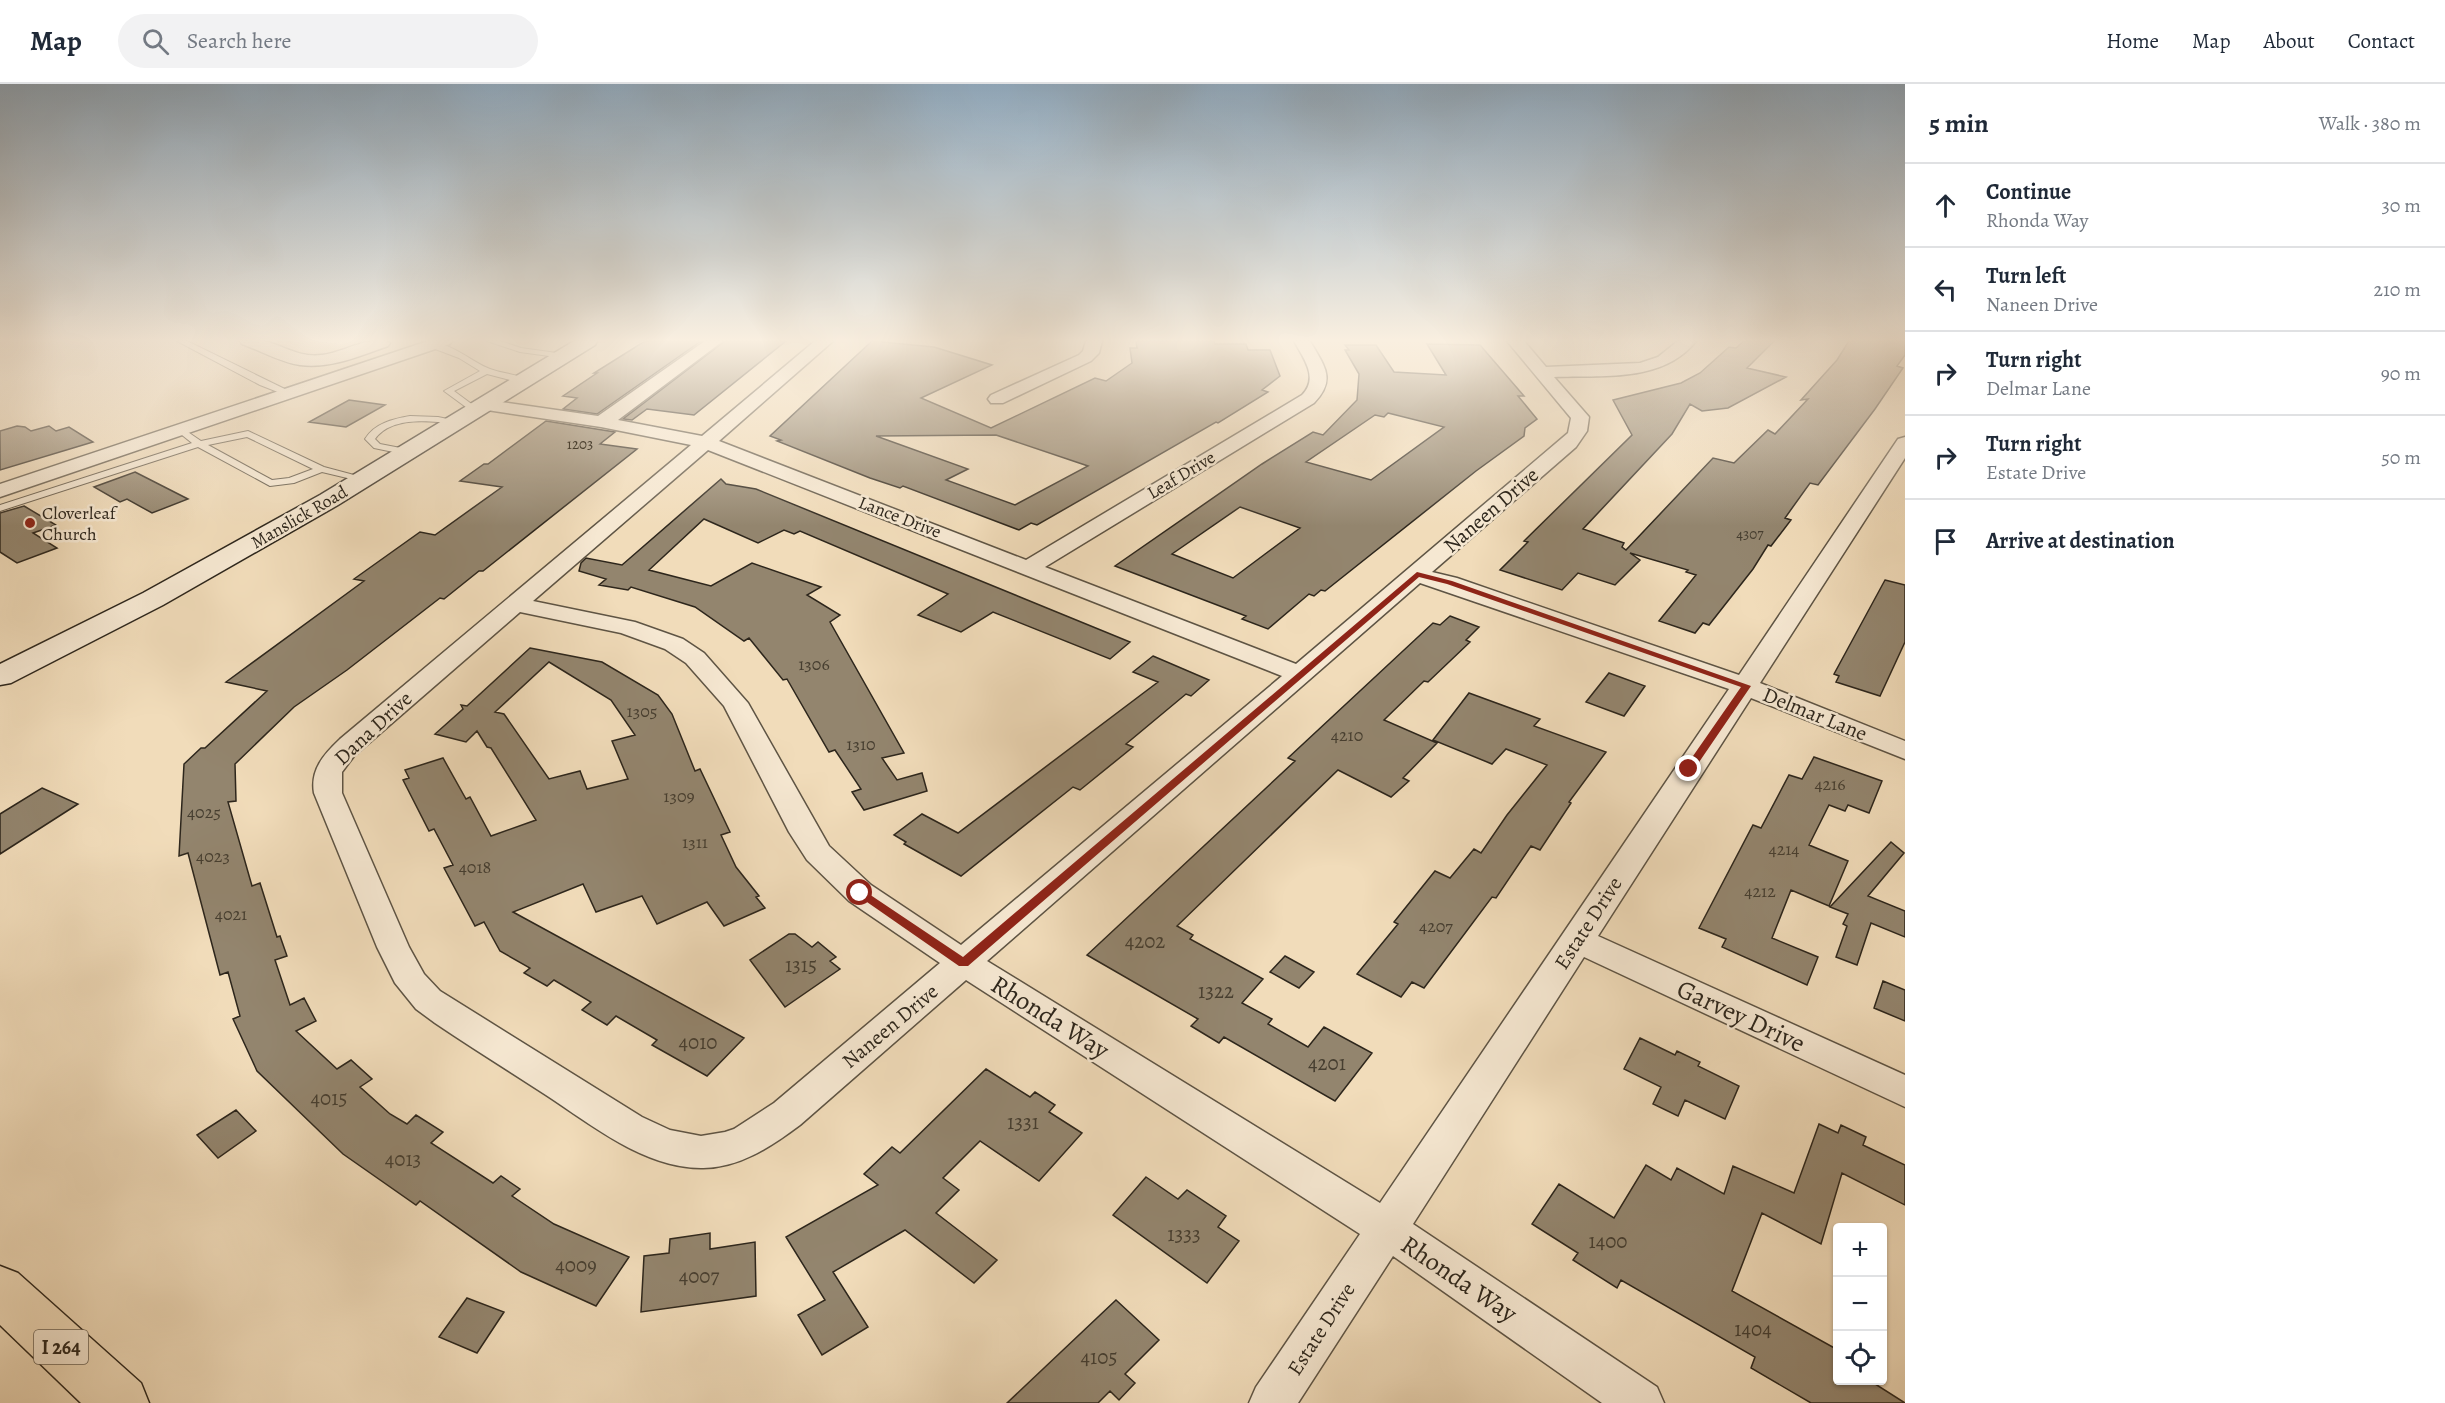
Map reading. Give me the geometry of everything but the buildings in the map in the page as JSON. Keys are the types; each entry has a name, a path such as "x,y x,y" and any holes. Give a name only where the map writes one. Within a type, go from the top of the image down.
{"highway":[{"name":"I 264","path":"0,1290 121,1403"}],"main road":[{"name":"Manslick Road","path":"0,676 153,599 364,479 491,403"}],"street":[{"path":"0,491 266,403"},
{"path":"601,422 631,403"},
{"name":"Dana Drive","path":"700,1152 680,1151 660,1144 622,1123 428,1000 412,983 393,947 328,793 326,783 327,771 334,760 752,403"},
{"name":"Leaf Drive","path":"1028,568 1302,403"},
{"name":"Naneen Drive","path":"700,1152 714,1152 743,1143 763,1132 964,963 1417,574 1577,434 1581,423 1580,417 1568,403"},
{"name":"Lance Drive","path":"474,413 601,422 705,442 1300,674"},
{"name":"Estate Drive","path":"1272,1403 1905,443"},
{"name":"Delmar Lane","path":"1417,574 1461,586 1746,686 1905,751"},
{"name":"Rhonda Way","path":"514,604 627,627 674,644 695,658 735,703 804,832 818,853 860,893 964,963 1387,1229 1641,1403"},
{"name":"Garvey Drive","path":"1577,940 1905,1092"}],"lane":[{"path":"462,403 474,413"},
{"path":"408,452 377,446 370,439 373,433 395,421 474,413"},
{"path":"182,431 199,444 270,483 291,481 321,469"},
{"path":"0,507 199,444 248,435 321,469 364,479"}],"place":[{"name":"Cloverleaf Church","path":"30,523"}],"route":[{"path":"860,893 902,924 964,963 1417,574 1746,686 1689,769"}]}
